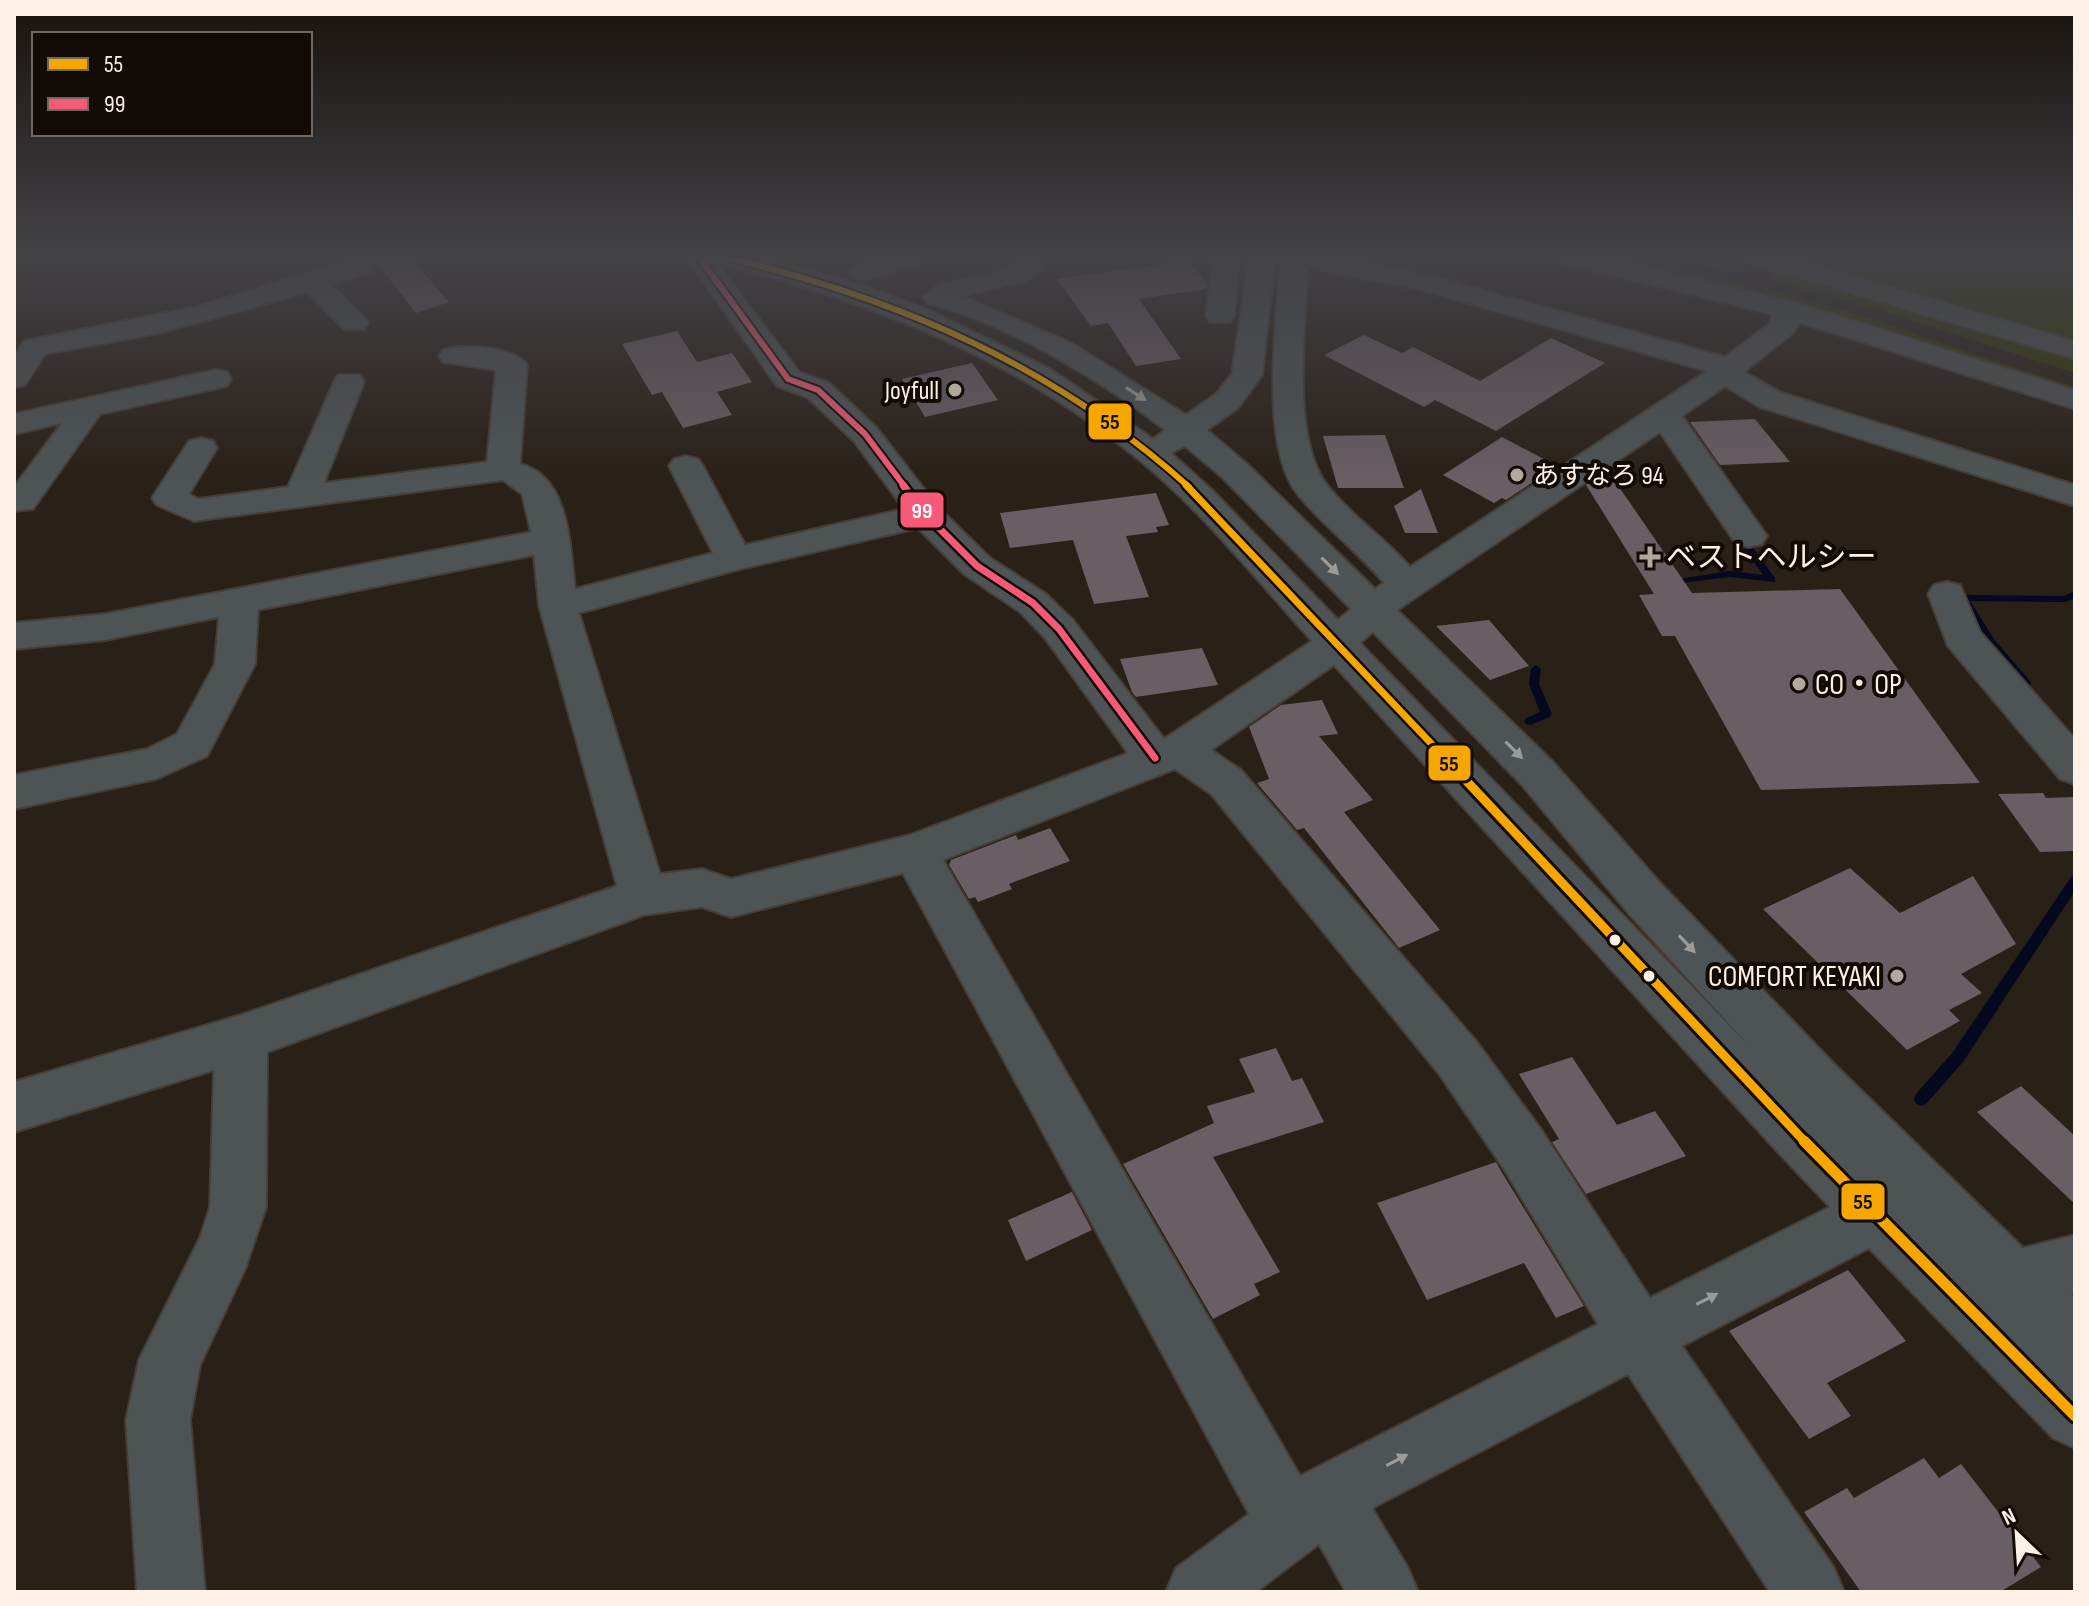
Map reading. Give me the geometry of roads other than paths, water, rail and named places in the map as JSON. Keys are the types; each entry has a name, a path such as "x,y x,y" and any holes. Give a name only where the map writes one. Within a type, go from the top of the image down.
{"street":[{"path":"14,378 35,347 118,332"},
{"path":"754,332 788,379 818,390 865,434 926,515 977,566 1033,603 1059,629 1167,754 1226,782 1458,1058 1523,1150 1638,1334 1810,1592"},
{"path":"957,332 1092,408 1153,452 1200,497 1335,641 1899,1201 2014,1279 2075,1340"},
{"path":"1024,332 1051,343 1189,430 1390,598 1646,900 1816,1082 1899,1201 1956,1295 2075,1416"},
{"path":"1153,452 1227,401 1247,375 1253,332"},
{"path":"1292,332 1289,412 1293,445 1311,489 1379,554 1390,598"},
{"path":"1602,332 1731,368 1784,404 2075,496"},
{"path":"14,1107 241,1038 643,896 702,888 731,898 915,852 1167,754 1319,657 1390,598 1731,368 1776,332"},
{"path":"1860,332 2075,400"},
{"path":"1929,332 2075,380"},
{"path":"2014,332 2075,350"},
{"path":"454,356 492,359 512,365 503,470"},
{"path":"14,424 216,379"},
{"path":"302,495 349,382"},
{"path":"21,502 88,409"},
{"path":"1663,413 1749,536"},
{"path":"201,448 169,498 194,510 503,470 522,473 537,485 551,540 558,606 643,896"},
{"path":"686,466 734,559"},
{"path":"558,606 734,559 926,515"},
{"path":"14,636 105,627 240,598 551,540"},
{"path":"1947,594 1962,637 2075,768"},
{"path":"14,792 156,763 192,745 235,664 240,598"},
{"path":"915,852 1309,1510 1384,1592"},
{"path":"171,1592 158,1420 170,1360 225,1249 238,1207 241,1038"},
{"path":"1200,1592 1309,1510 1638,1334 1899,1201"},
{"path":"1956,1295 2075,1264"}],"waterway":[{"path":"1733,365 1768,387"},
{"path":"1685,581 1730,574 1771,580 1743,540"},
{"path":"2026,684 1990,642 1963,598 2066,599 2075,594"},
{"path":"1530,721 1546,714 1534,684 1536,669"},
{"path":"1921,1099 1958,1057 2075,881"}],"place":[{"name":"Joyfull","path":"955,390"},
{"name":"あすなろ 94","path":"1517,475"},
{"name":"ベストヘルシー","path":"1650,557"},
{"name":"CO・OP","path":"1799,684"},
{"name":"COMFORT KEYAKI","path":"1897,976"}]}
